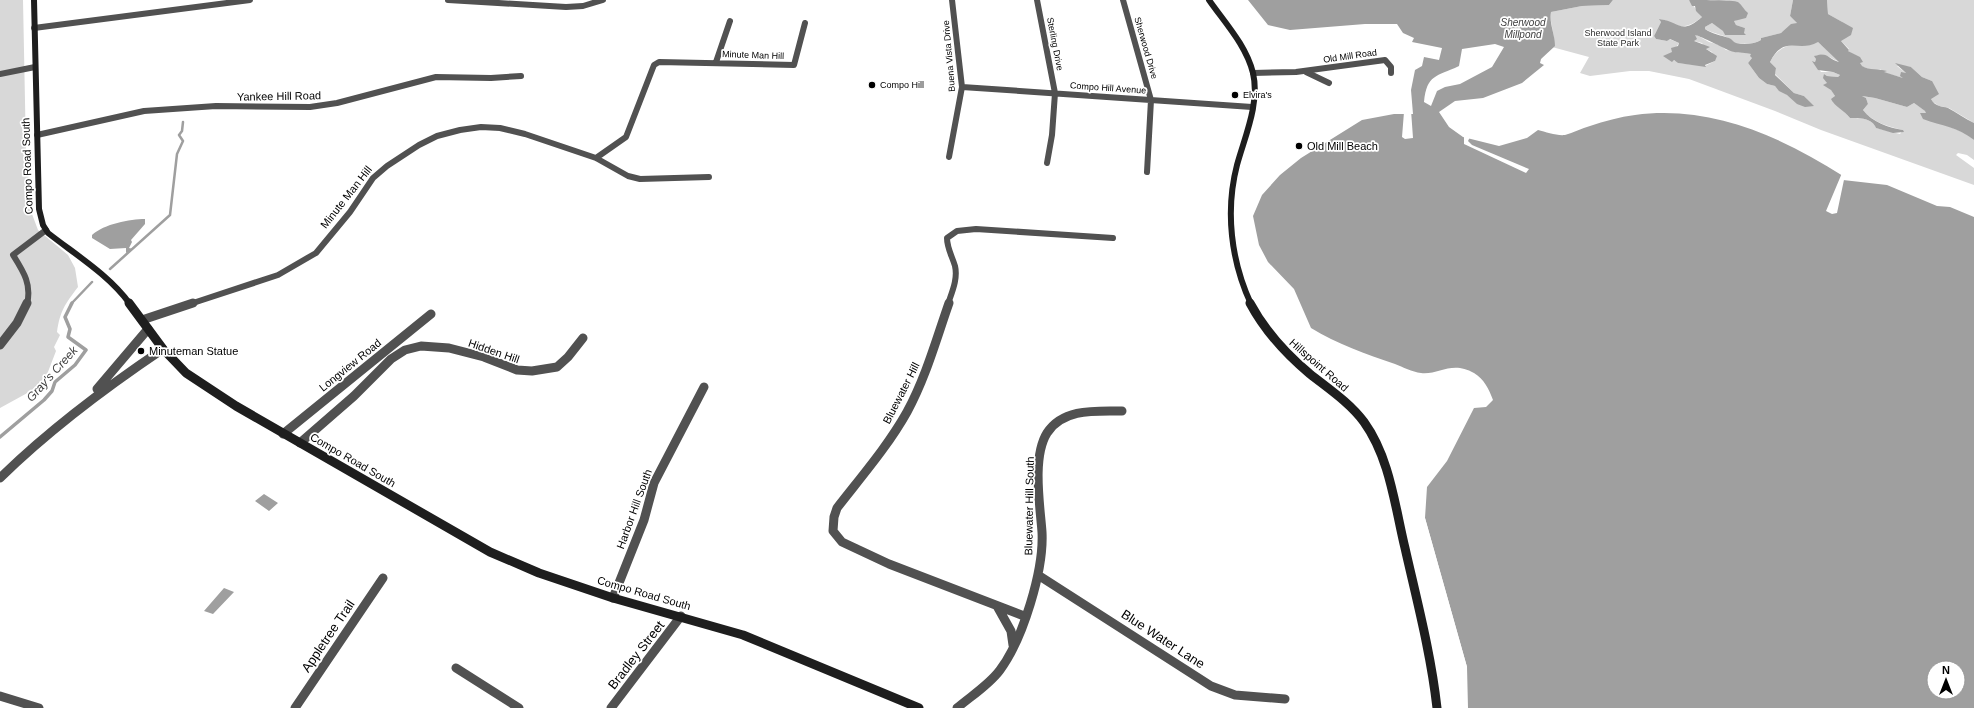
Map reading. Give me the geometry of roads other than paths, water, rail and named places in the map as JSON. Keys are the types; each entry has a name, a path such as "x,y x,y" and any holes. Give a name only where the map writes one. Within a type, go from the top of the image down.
{"street":[{"name":"Compo Road South","path":"34,0 39,209 46,230 114,285 163,349 178,365 202,384 283,434 451,530 508,560 558,580 613,598 681,616 768,644 920,708"},
{"path":"34,28 250,0"},
{"path":"448,0 566,7 583,6 603,0"},
{"name":"Buena Vista Drive","path":"949,157 962,87 952,0"},
{"name":"Sterling Drive","path":"1037,0 1055,94 1052,135 1047,163"},
{"name":"Sherwood Drive","path":"1123,0 1151,100 1147,172"},
{"name":"Hillspoint Road","path":"1210,0 1242,47 1253,73 1254,87 1252,107 1232,191 1234,244 1242,282 1252,307 1277,342 1302,368 1358,414 1374,438 1388,479 1416,597 1432,666 1437,708"},
{"name":"Minute Man Hill","path":"716,62 730,21"},
{"name":"Minute Man Hill","path":"596,158 626,138 654,65 659,62 716,62 794,65 805,23"},
{"name":"Old Mill Road","path":"1253,73 1303,71 1385,60 1392,67 1391,73"},
{"path":"0,74 35,67"},
{"name":"Old Mill Road","path":"1303,71 1316,75 1329,83"},
{"name":"Yankee Hill Road","path":"37,135 111,117 144,112 216,106 310,107 356,99 416,81 436,77 491,78 521,76"},
{"name":"Compo Hill Avenue","path":"962,87 1252,107"},
{"name":"Minute Man Hill","path":"142,320 278,275 297,266 316,253 350,212 373,178 387,166 437,136 460,130 480,127 500,128 525,134 596,158 628,176 640,179 709,177"},
{"name":"Bluewater Hill","path":"1024,616 889,564 842,542 833,531 834,516 842,501 887,444 907,412 924,377 955,284 955,267 947,245 947,238 952,232 962,229 976,229 1113,238"},
{"path":"0,345 16,324 29,298 27,280 13,255 46,230"},
{"name":"Longview Road","path":"283,434 431,314"},
{"path":"0,478 38,441 82,404 114,371 148,329"},
{"name":"Hidden Hill","path":"300,443 361,390 385,366 402,352 412,347 422,346 454,349 485,358 515,371 530,372 555,368 564,361 583,338"},
{"path":"82,404 163,349"},
{"name":"Harbor Hill South","path":"613,598 644,520 654,483 704,387"},
{"name":"Bluewater Hill South","path":"957,708 1000,670 1014,646 1038,575 1042,546 1039,486 1040,457 1046,434 1059,420 1077,412 1122,411"},
{"name":"Blue Water Lane","path":"1038,575 1212,686 1235,695 1284,699"},
{"name":"Appletree Trail","path":"295,708 383,578"},
{"path":"997,606 1011,631 1014,646"},
{"name":"Bradley Street","path":"611,708 681,616"},
{"path":"456,668 519,708"},
{"path":"1,698 40,708"}],"water":[{"name":"Sherwood Millpond","path":"1248,0 1613,0 1609,5 1582,6 1551,12 1555,46 1541,59 1540,63 1544,65 1522,83 1483,98 1455,101 1439,112 1449,127 1463,137 1499,146 1527,138 1538,130 1565,135 1601,122 1635,115 1663,113 1718,119 1770,136 1795,148 1843,176 1843,180 1887,185 1937,206 1950,207 1974,217 1974,708 1468,708 1467,667 1425,518 1427,487 1447,461 1474,408 1486,407 1493,400 1490,392 1481,378 1466,369 1452,368 1428,373 1414,372 1352,348 1311,328 1294,289 1268,262 1259,245 1253,216 1262,195 1280,175 1301,158 1362,120 1394,114 1413,114 1411,90 1415,70 1422,66 1424,57 1439,60 1442,48 1412,42 1414,38 1403,33 1397,24 1365,24 1290,30 1268,25","holes":["1495,44 1504,47 1492,67 1460,84 1445,87 1437,91 1431,106 1424,102 1425,93 1430,81 1459,66 1462,49"]},
{"path":"1689,0 1723,0 1738,2 1748,13 1746,18 1734,21 1736,25 1745,28 1744,33 1746,35 1725,35 1723,31 1712,23 1705,27 1705,29 1730,38 1736,43 1746,44 1761,40 1761,38 1781,33 1791,24 1797,23 1790,16 1793,0 1827,0 1828,14 1853,28 1851,35 1841,41 1849,50 1848,51 1860,57 1863,62 1860,63 1862,66 1887,71 1884,72 1903,78 1900,76 1901,72 1906,73 1895,63 1911,67 1922,77 1932,81 1939,94 1931,99 1934,104 1948,108 1974,123 1974,140 1956,129 1923,119 1920,113 1926,113 1925,111 1914,103 1907,107 1862,96 1866,98 1868,104 1863,110 1871,118 1881,124 1903,130 1904,132 1893,133 1876,128 1869,120 1850,118 1832,102 1831,99 1835,96 1831,90 1823,85 1827,83 1823,78 1824,74 1827,76 1838,77 1840,75 1833,72 1818,70 1812,61 1815,62 1816,59 1814,56 1822,54 1839,62 1818,42 1804,46 1786,46 1775,54 1770,62 1776,68 1775,75 1794,93 1804,96 1814,106 1805,107 1797,104 1787,95 1779,91 1775,86 1767,84 1759,78 1748,63 1752,58 1750,56 1751,54 1729,51 1695,35 1697,39 1694,41 1710,47 1706,49 1717,56 1715,61 1705,65 1706,67 1678,63 1674,60 1672,62 1663,56 1672,52 1671,48 1678,46 1679,43 1670,39 1667,41 1656,39 1654,36 1661,22 1659,19 1684,27 1695,23 1702,17 1696,11 1695,6 1692,6"},
{"path":"145,219 145,224 131,240 132,242 129,248 133,249 126,253 126,248 110,249 92,238 92,235 97,231 110,225 125,221"},
{"path":"264,494 278,503 269,511 255,501"},
{"path":"224,588 234,592 213,614 204,611"}],"waterway":[{"name":"Gray's Creek","path":"110,269 170,215 177,154 183,141 179,135 182,131 183,122"},
{"name":"Gray's Creek","path":"71,304 92,282"},
{"name":"Gray's Creek","path":"0,437 44,400 52,391 55,382 75,365 86,350 68,337 70,329 65,317 72,303"}],"place":[{"name":"Compo Hill","path":"872,85"},
{"name":"Elvira's","path":"1235,95"},
{"name":"Old Mill Beach","path":"1299,146"},
{"name":"Minuteman Statue","path":"141,351"}],"park label":[{"name":"Sherwood Island State Park","path":"1618,38"}]}
